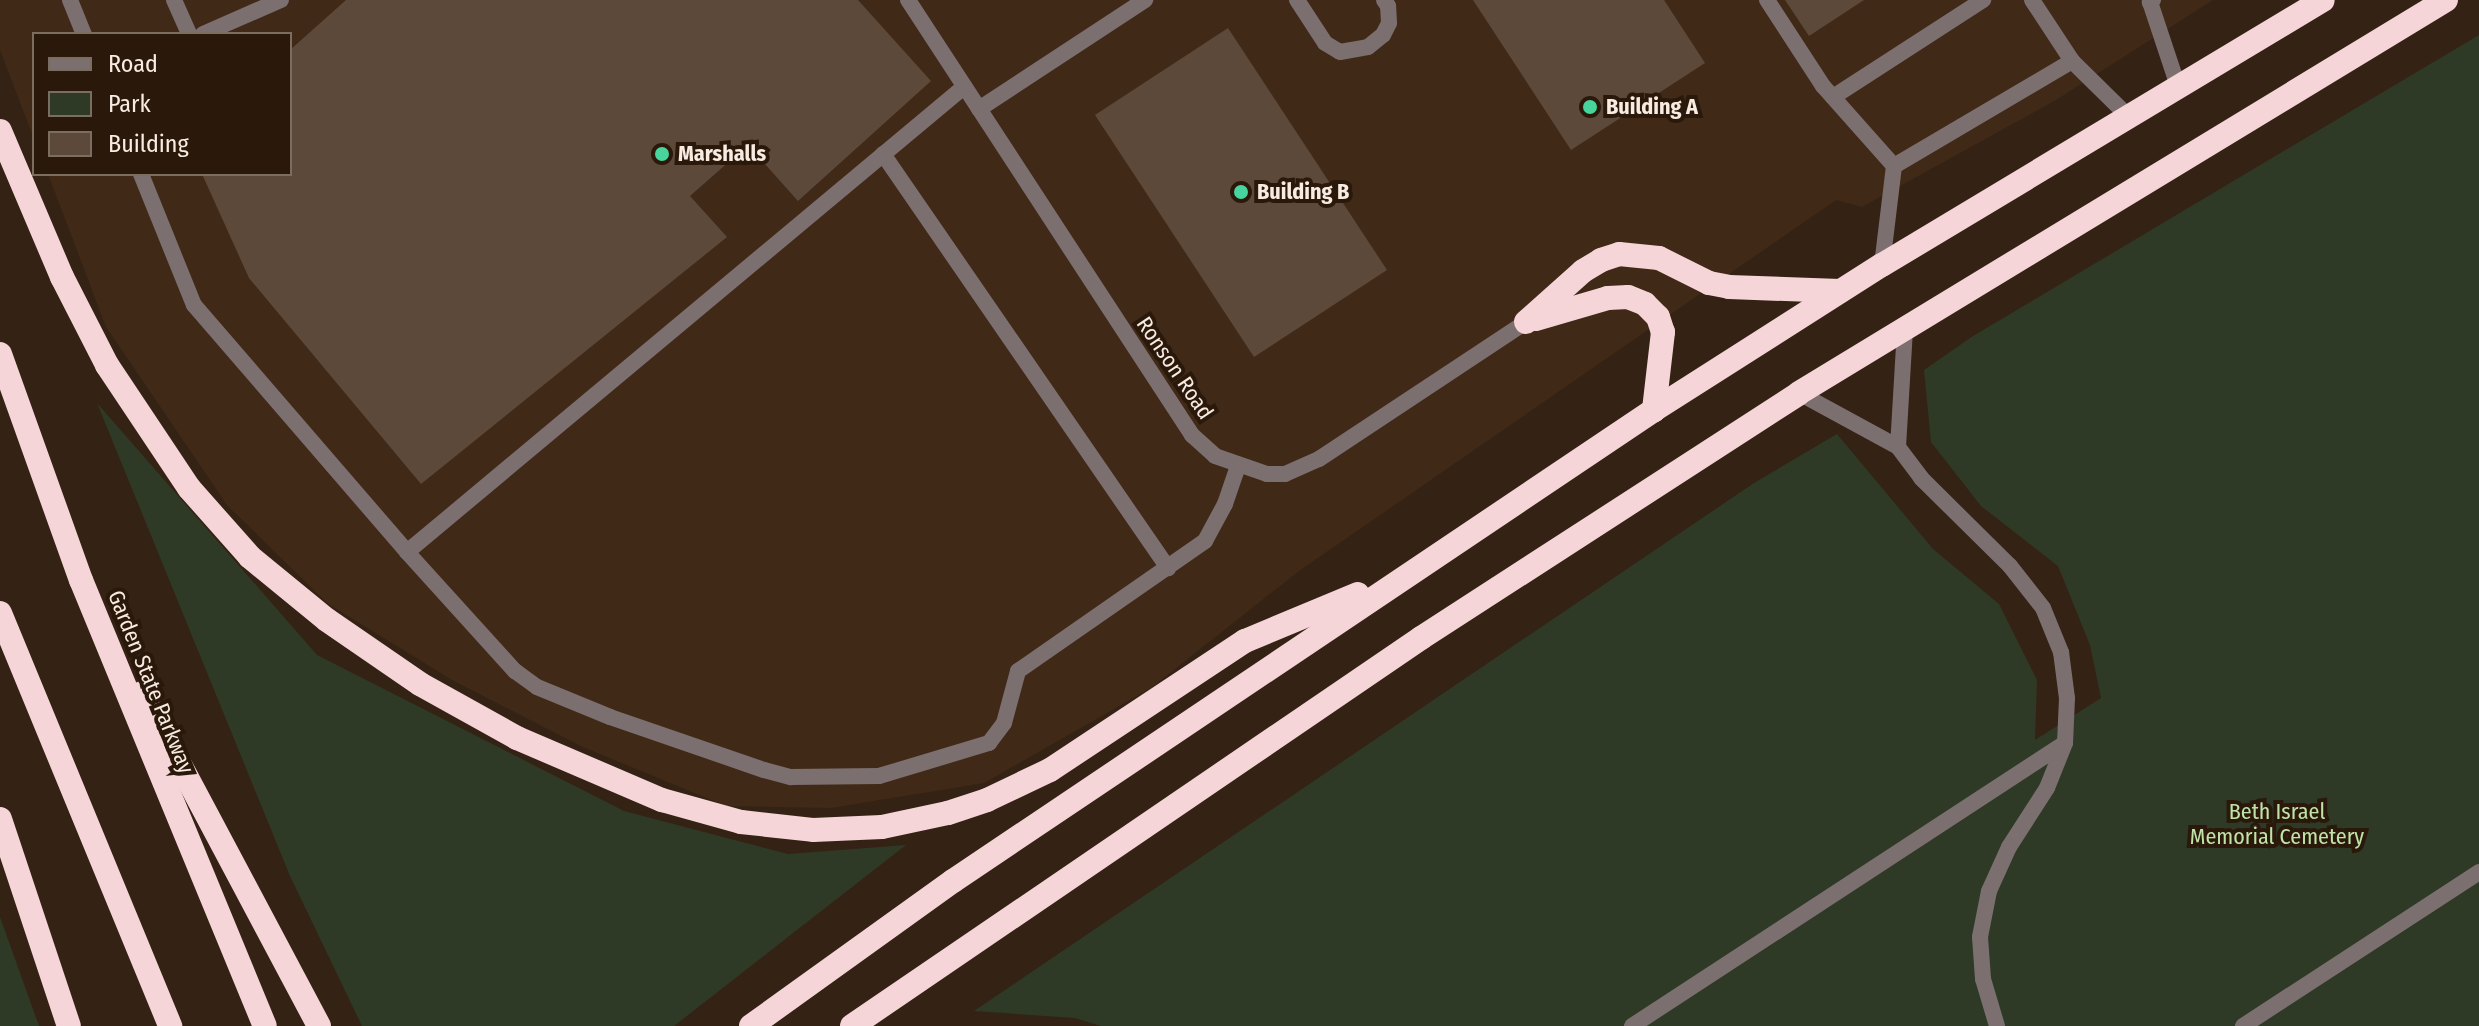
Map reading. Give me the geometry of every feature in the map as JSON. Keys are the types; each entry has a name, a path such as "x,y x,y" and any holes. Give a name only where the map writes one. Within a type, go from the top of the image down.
{"highway":[{"path":"751,1026 953,881 1654,410 1882,265 2323,0"},
{"path":"852,1026 1421,638 1799,393 2446,0"},
{"path":"0,131 62,277 114,375 189,488 250,557 369,652 445,699 530,744 662,800 741,822 813,830 882,827 948,813 987,800 1050,770 1245,641 1405,575"},
{"path":"1526,322 1583,271 1619,254 1659,258 1709,283 1729,287 1840,291"},
{"path":"1526,322 1608,298 1628,297 1645,304 1658,317 1663,332 1654,410"},
{"name":"Garden State Parkway","path":"0,354 81,580 265,1026"},
{"path":"81,580 319,1026"},
{"path":"0,613 170,1026"},
{"path":"0,819 69,1026"}],"street":[{"path":"70,0 83,32"},
{"path":"174,0 188,32"},
{"path":"208,32 281,0"},
{"name":"Ronson Road","path":"908,0 1192,435 1215,456 1267,474 1285,474 1319,459 1526,322"},
{"path":"979,109 1145,0"},
{"path":"1297,0 1325,43 1340,52 1368,47 1383,35 1389,23 1388,6 1384,0"},
{"path":"1767,0 1833,97 1894,166 1882,265"},
{"path":"1833,97 1983,0"},
{"path":"2032,0 2072,61 2128,116"},
{"path":"2150,1 2178,86"},
{"path":"1894,166 2072,61"},
{"path":"407,552 964,87"},
{"path":"883,154 1168,568"},
{"path":"142,176 194,305 407,552 515,671 537,687 635,725 791,777 879,776 989,743 1004,723 1018,671 1205,541 1225,504 1238,466"},
{"path":"1898,447 1905,328"},
{"path":"1799,393 1898,447 1921,478 2010,566 2043,608 2061,652 2067,698 2065,743 2047,788 2009,847 1989,891 1980,937 1983,979 1997,1026"},
{"path":"1632,1026 2065,743"},
{"path":"2243,1026 2479,872"}],"shaded area":[{"path":"0,0 2213,0 2056,100 1862,207 1836,200 1299,571 1151,688 984,783 831,808 726,806 583,747 452,680 327,603 227,505 106,327 49,176 292,176 292,32 32,32 32,134 0,50"}],"green space":[{"name":"Beth Israel Memorial Cemetery","path":"2479,35 2479,1026 1101,1026 1075,1018 974,1011 1754,483 1837,434 1933,549 1999,604 2037,680 2035,740 2101,698 2090,645 2058,566 1981,506 1931,442 1924,370 1973,336"},
{"path":"97,403 317,655 624,811 788,854 906,845 674,1026 362,1026 290,876"},
{"path":"0,917 39,1026 0,1026"}],"building":[{"path":"346,0 858,0 931,81 798,201 748,145 690,196 727,237 421,484 249,278 203,176 292,176 292,48"},
{"name":"Building A","path":"1473,0 1664,0 1705,63 1571,150"},
{"path":"1785,0 1864,0 1809,36"},
{"name":"Building B","path":"1228,28 1387,270 1254,357 1095,115"}],"place":[{"name":"Building A","path":"1590,107"},
{"name":"Marshalls","path":"662,154"},
{"name":"Building B","path":"1241,192"}]}
